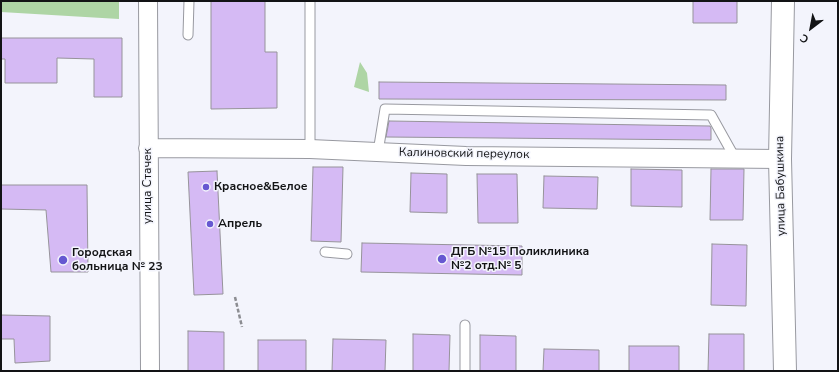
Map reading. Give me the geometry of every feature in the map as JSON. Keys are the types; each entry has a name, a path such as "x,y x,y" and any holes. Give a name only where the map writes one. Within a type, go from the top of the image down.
{"street":[{"name":"улица Стачек","path":"148,1 150,371"},
{"name":"улица Бабушкина","path":"783,1 780,159 785,371"},
{"name":"Калиновский переулок","path":"148,148 310,149 466,156 780,159"}],"lane":[{"path":"188,35 189,1"},
{"path":"310,1 310,149"},
{"path":"378,152 385,109 711,115 736,158"},
{"path":"325,252 347,254"},
{"path":"465,325 465,371"}],"path":[{"path":"236,297 242,327"}],"green space":[{"path":"1,1 119,1 119,19 1,12"},
{"path":"360,62 367,73 369,92 354,87"}],"building":[{"path":"211,1 265,1 265,52 277,52 277,108 211,109"},
{"path":"693,1 737,1 737,23 693,23"},
{"path":"1,38 122,38 122,97 94,97 94,59 57,58 57,83 5,83 5,59 1,59"},
{"path":"379,82 726,85 726,100 379,99"},
{"path":"389,121 710,126 711,140 386,137"},
{"path":"313,167 343,167 341,242 311,241"},
{"path":"631,169 682,170 682,207 631,206"},
{"path":"711,169 744,169 743,220 710,220"},
{"path":"217,171 223,294 194,295 188,172"},
{"path":"411,173 447,174 447,213 410,212"},
{"path":"477,174 517,174 518,223 478,223"},
{"path":"544,176 598,177 597,209 543,208"},
{"path":"1,185 87,185 88,272 51,272 46,210 1,209"},
{"name":"ДГБ №15 Поликлиника №2 отд.№ 5","path":"362,243 522,246 522,275 361,272"},
{"path":"712,244 747,245 746,306 711,305"},
{"path":"1,315 50,316 50,361 15,363 14,339 1,339"},
{"path":"188,331 224,332 224,371 188,371"},
{"path":"413,334 450,335 449,371 413,371"},
{"path":"709,334 744,334 744,371 708,371"},
{"path":"480,335 516,336 516,371 480,371"},
{"path":"333,339 386,340 385,371 332,371"},
{"path":"258,340 306,340 306,371 258,371"},
{"path":"629,346 679,346 679,371 629,371"},
{"path":"544,349 599,350 599,371 543,371"}],"place":[{"name":"Красное&Белое","path":"206,187"},
{"name":"Апрель","path":"210,224"},
{"name":"ДГБ №15 Поликлиника №2 отд.№ 5","path":"442,259"},
{"name":"Городская больница № 23","path":"63,260"}]}
